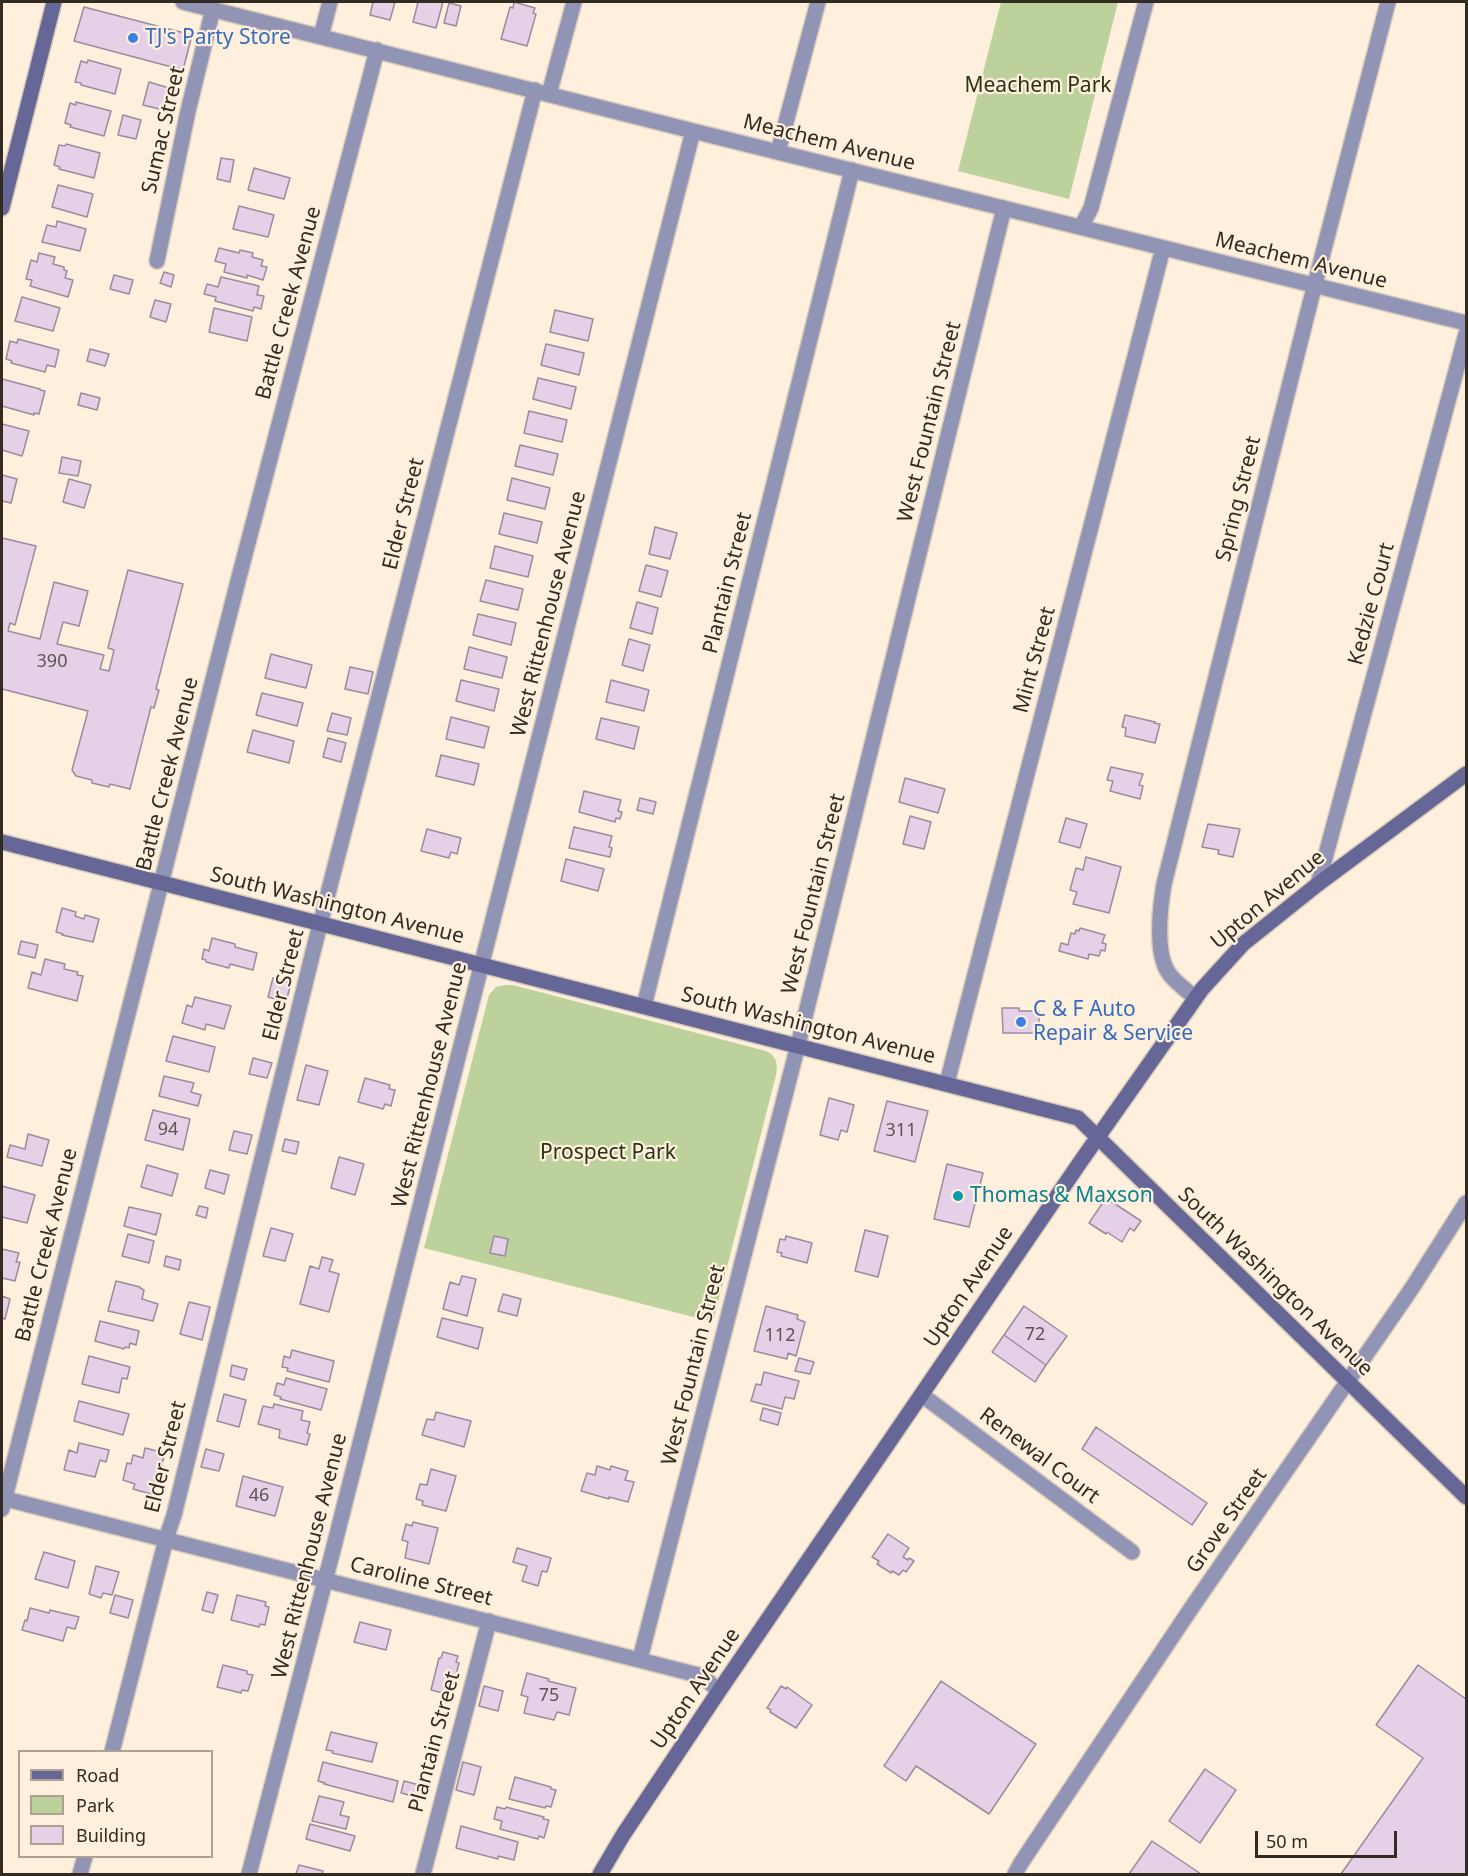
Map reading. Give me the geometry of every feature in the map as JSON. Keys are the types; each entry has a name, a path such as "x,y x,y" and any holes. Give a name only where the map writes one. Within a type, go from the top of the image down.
{"street":[{"path":"2,208 54,2"},
{"name":"Meachem Avenue","path":"183,2 1467,323"},
{"path":"321,36 330,2"},
{"name":"Elder Street","path":"113,1750 177,1503 321,923 542,92 574,2"},
{"path":"778,152 818,2"},
{"path":"1081,227 1091,208 1146,2"},
{"name":"Spring Street","path":"1195,998 1168,973 1164,964 1160,936 1163,890 1314,286 1388,2"},
{"name":"Sumac Street","path":"157,261 188,111 213,9"},
{"name":"Battle Creek Avenue","path":"2,1502 238,581 377,50"},
{"name":"West Rittenhouse Avenue","path":"249,1875 326,1580 693,131"},
{"name":"Plantain Street","path":"644,1006 852,170"},
{"name":"West Fountain Street","path":"640,1659 798,1045 1004,208"},
{"name":"Mint Street","path":"946,1083 1164,248"},
{"name":"Kedzie Court","path":"1318,884 1467,334"},
{"name":"Upton Avenue","path":"600,1875 623,1835 719,1691 1195,998 1243,944 1318,884 1467,774"},
{"name":"South Washington Avenue","path":"2,842 1078,1118 1467,1497"},
{"name":"Grove Street","path":"1018,1869 1190,1610 1436,1253 1467,1203"},
{"name":"Renewal Court","path":"922,1395 1132,1552"},
{"name":"Caroline Street","path":"2,1502 166,1539 640,1659 702,1676 719,1691"},
{"name":"Plantain Street","path":"423,1875 489,1621"},
{"path":"80,1875 85,1858"}],"green space":[{"name":"Meachem Park","path":"1001,2 1118,2 1069,199 958,171"},
{"name":"Prospect Park","path":"506,985 766,1051 775,1058 776,1075 713,1322 424,1248 489,995 496,987"}],"building":[{"path":"373,2 395,2 390,20 370,15"},
{"path":"418,2 443,2 436,28 413,22"},
{"path":"514,2 535,8 533,13 536,14 527,46 501,39 510,7 513,8"},
{"path":"449,3 461,6 456,26 444,23"},
{"name":"TJ's Party Store","path":"84,7 192,35 183,70 74,41"},
{"path":"88,60 121,69 115,94 75,82 81,61 87,63"},
{"path":"149,82 169,88 163,110 143,105"},
{"path":"76,102 111,111 104,136 70,127 71,125 65,123 70,103 76,105"},
{"path":"123,115 141,120 136,139 118,135"},
{"path":"66,144 100,153 94,178 59,169 60,167 54,165 59,145 65,146"},
{"path":"221,158 234,160 230,182 217,179"},
{"path":"254,168 290,178 284,199 248,190"},
{"path":"58,185 93,194 87,217 52,207"},
{"path":"239,206 274,215 268,237 233,229"},
{"path":"57,221 86,229 80,251 42,242 47,225 56,227"},
{"path":"219,248 239,253 240,250 253,253 252,257 263,260 261,266 267,267 263,280 224,272 226,264 215,261"},
{"path":"39,253 55,257 53,264 64,267 67,271 65,278 73,280 68,297 30,286 32,280 26,279 31,260 37,262"},
{"path":"164,272 174,275 171,287 160,283"},
{"path":"114,275 133,280 129,294 110,289"},
{"path":"221,277 259,286 257,295 264,296 261,309 254,307 253,311 215,301 216,297 204,294 207,284 218,287"},
{"path":"22,297 60,308 53,331 15,321"},
{"path":"155,300 171,304 166,322 150,317"},
{"path":"214,308 252,317 247,341 209,332"},
{"path":"555,310 593,319 588,341 550,332"},
{"path":"18,339 59,350 55,367 47,365 45,372 11,363 12,361 6,359 10,341 17,343"},
{"path":"546,344 584,353 579,375 541,365"},
{"path":"90,349 109,354 105,366 87,361"},
{"path":"538,378 576,387 571,409 533,399"},
{"path":"2,379 45,391 39,414 34,413 34,415 2,406"},
{"path":"81,393 100,398 97,410 78,405"},
{"path":"529,411 567,420 562,442 524,433"},
{"path":"2,424 29,431 22,456 2,450"},
{"path":"520,445 558,454 553,475 515,466"},
{"path":"62,457 81,461 78,476 59,473"},
{"path":"2,475 17,479 11,503 2,501"},
{"path":"512,478 550,488 545,509 507,500"},
{"path":"69,479 91,485 84,508 63,502"},
{"path":"504,513 542,522 537,543 499,534"},
{"path":"655,527 677,533 670,559 649,554"},
{"path":"2,538 36,546 15,625 10,623 8,631 40,639 54,582 88,591 79,626 63,622 57,644 104,655 100,669 109,671 114,650 108,648 128,570 183,584 156,689 159,690 154,708 151,707 130,789 110,784 109,787 92,783 92,780 76,776 72,770 88,711 2,689"},
{"path":"495,546 533,556 528,577 490,568"},
{"path":"646,565 668,571 661,597 639,591"},
{"path":"486,580 523,589 518,610 480,601"},
{"path":"637,602 658,608 652,634 630,628"},
{"path":"478,614 516,623 511,645 473,635"},
{"path":"629,639 650,645 643,671 622,665"},
{"path":"469,647 507,657 502,678 464,669"},
{"path":"271,654 312,665 306,688 265,678"},
{"path":"350,667 373,672 368,694 345,689"},
{"path":"461,680 499,689 494,711 456,701"},
{"path":"611,680 649,690 644,711 606,702"},
{"path":"262,693 303,703 297,726 256,715"},
{"path":"332,713 351,718 347,735 327,731"},
{"path":"1125,715 1160,724 1155,743 1125,736 1126,728 1122,727"},
{"path":"451,717 489,727 484,748 446,739"},
{"path":"601,718 639,727 634,749 596,739"},
{"path":"253,730 294,741 289,763 247,752"},
{"path":"328,738 346,743 341,762 323,757"},
{"path":"441,755 479,764 474,785 436,776"},
{"path":"1111,767 1143,774 1139,785 1143,786 1140,799 1110,791 1113,781 1107,780"},
{"path":"905,778 945,789 938,813 899,802"},
{"path":"584,791 621,800 618,811 622,812 620,819 616,818 615,822 579,812"},
{"path":"640,798 656,802 653,814 637,810"},
{"path":"910,816 931,822 924,849 903,844"},
{"path":"1066,818 1087,824 1080,848 1059,842"},
{"path":"1208,824 1240,829 1233,857 1218,854 1219,850 1202,847"},
{"path":"574,827 612,836 609,847 612,848 610,857 569,848"},
{"path":"427,829 461,838 457,854 451,852 449,858 421,851"},
{"path":"1086,857 1121,867 1109,913 1073,904 1077,892 1070,890 1076,868 1083,870"},
{"path":"566,859 604,869 598,891 561,881"},
{"path":"62,908 76,912 75,916 84,919 85,915 99,919 93,942 56,932"},
{"path":"1080,928 1105,935 1102,943 1106,944 1105,951 1101,950 1099,956 1089,954 1088,959 1059,951 1061,943 1068,945 1071,933 1075,934"},
{"path":"212,938 257,953 253,970 230,964 229,968 202,959 204,949 209,951"},
{"path":"21,941 38,945 35,958 18,954"},
{"path":"45,959 65,964 64,969 78,972 77,975 83,976 77,1001 28,988 32,972 41,975"},
{"path":"273,978 291,983 286,1002 268,997"},
{"path":"195,997 231,1006 224,1029 206,1024 205,1030 182,1023 187,1005 192,1007"},
{"name":"C & F Auto Repair & Service","path":"1002,1008 1039,1011 1039,1033 1003,1033"},
{"path":"173,1036 215,1047 209,1072 166,1061"},
{"path":"253,1058 272,1063 267,1078 249,1074"},
{"path":"306,1065 328,1071 319,1105 297,1100"},
{"path":"164,1076 194,1083 191,1092 201,1095 198,1106 159,1096"},
{"path":"365,1078 390,1085 389,1089 395,1090 391,1106 385,1104 383,1109 358,1102"},
{"path":"829,1098 854,1105 847,1132 841,1130 838,1140 820,1135"},
{"path":"887,1101 928,1111 915,1162 874,1151"},
{"path":"153,1110 190,1119 183,1150 145,1140"},
{"path":"234,1131 252,1135 247,1154 229,1150"},
{"path":"28,1134 49,1140 42,1166 7,1157 10,1145 25,1149"},
{"path":"285,1139 299,1142 296,1154 282,1151"},
{"path":"339,1157 364,1164 355,1195 331,1188"},
{"name":"Thomas & Maxson","path":"947,1164 983,1173 969,1227 934,1219"},
{"path":"147,1165 178,1174 172,1196 141,1187"},
{"path":"210,1170 229,1175 224,1194 205,1188"},
{"path":"2,1186 35,1195 27,1223 2,1217"},
{"path":"1106,1198 1141,1221 1134,1231 1130,1228 1122,1242 1089,1223"},
{"path":"199,1206 208,1208 206,1218 196,1215"},
{"path":"129,1207 161,1214 156,1235 124,1226"},
{"path":"271,1228 293,1234 285,1261 263,1256"},
{"path":"865,1230 888,1236 878,1277 855,1271"},
{"path":"128,1234 154,1241 149,1263 122,1256"},
{"path":"494,1236 508,1239 505,1256 490,1253"},
{"path":"786,1236 812,1243 807,1263 781,1256 782,1253 777,1252 780,1239 785,1240"},
{"path":"2,1249 19,1253 16,1262 20,1262 15,1281 2,1278"},
{"path":"166,1256 181,1260 179,1270 164,1266"},
{"path":"322,1257 333,1260 329,1271 339,1274 329,1312 300,1304 310,1266 319,1269"},
{"path":"462,1276 476,1279 467,1316 443,1309 450,1282 459,1285"},
{"path":"116,1281 140,1287 144,1290 142,1299 158,1304 153,1321 108,1311"},
{"path":"503,1294 521,1299 517,1316 498,1311"},
{"path":"2,1296 10,1299 5,1319 2,1318"},
{"path":"189,1302 210,1307 202,1340 180,1334"},
{"path":"766,1306 798,1315 797,1319 805,1322 796,1356 788,1353 787,1359 754,1351"},
{"path":"1024,1306 1067,1336 1046,1365 1004,1335"},
{"path":"442,1318 483,1328 478,1349 437,1337"},
{"path":"100,1321 139,1331 136,1345 130,1343 129,1348 124,1349 95,1341"},
{"path":"1004,1335 1046,1365 1035,1382 992,1352"},
{"path":"292,1350 334,1361 329,1382 287,1371 288,1368 282,1367 284,1356 290,1358"},
{"path":"89,1356 130,1367 127,1379 122,1378 119,1393 82,1384"},
{"path":"799,1358 814,1362 810,1374 795,1371"},
{"path":"232,1365 247,1369 244,1380 230,1376"},
{"path":"764,1372 799,1381 794,1399 785,1397 782,1409 751,1401 756,1384 761,1385"},
{"path":"286,1378 327,1389 321,1410 280,1399 281,1397 274,1395 277,1383 284,1385"},
{"path":"224,1394 246,1400 239,1427 217,1421"},
{"path":"79,1401 129,1414 123,1435 74,1421"},
{"path":"274,1404 303,1411 301,1420 310,1422 307,1445 279,1438 280,1430 258,1424 263,1406 273,1408"},
{"path":"763,1408 781,1413 778,1425 760,1420"},
{"path":"436,1412 471,1421 464,1447 422,1435 427,1419 434,1420"},
{"path":"1096,1427 1207,1503 1192,1525 1082,1449"},
{"path":"79,1443 109,1450 106,1462 100,1460 95,1477 64,1470 69,1450 77,1453"},
{"path":"145,1448 165,1453 151,1494 133,1489 135,1484 123,1480 127,1463 131,1464 133,1455 143,1458"},
{"path":"206,1449 224,1454 219,1471 201,1467"},
{"path":"597,1466 610,1470 611,1466 628,1471 625,1480 634,1482 628,1502 581,1491 587,1473 595,1475"},
{"path":"431,1469 456,1476 446,1511 422,1505 423,1501 416,1499 420,1484 427,1485"},
{"path":"243,1476 283,1487 275,1516 236,1506"},
{"path":"413,1522 438,1528 429,1564 405,1558 408,1542 402,1540 406,1524 412,1526"},
{"path":"888,1534 909,1548 903,1557 914,1561 906,1572 903,1570 899,1575 877,1564 879,1561 872,1557"},
{"path":"517,1548 551,1558 547,1572 542,1571 538,1586 522,1581 527,1566 513,1562"},
{"path":"44,1552 75,1561 68,1588 35,1579"},
{"path":"96,1566 119,1572 112,1595 103,1593 101,1598 89,1594"},
{"path":"207,1592 218,1595 213,1613 202,1610"},
{"path":"115,1595 133,1600 128,1618 110,1613"},
{"path":"237,1595 266,1602 265,1606 269,1607 265,1625 260,1624 259,1627 231,1620"},
{"path":"30,1608 79,1617 75,1629 67,1627 63,1641 22,1630"},
{"path":"360,1622 391,1630 386,1650 354,1642"},
{"path":"443,1652 458,1656 456,1662 459,1663 451,1695 431,1690 439,1658"},
{"path":"223,1665 247,1671 247,1674 253,1675 248,1691 242,1690 241,1693 217,1687"},
{"path":"1418,1665 1466,1699 1466,1874 1341,1874 1423,1758 1376,1725"},
{"path":"527,1673 576,1688 569,1715 557,1712 554,1720 524,1713 528,1697 521,1695"},
{"path":"941,1681 1036,1744 989,1814 916,1766 906,1781 884,1766"},
{"path":"484,1686 503,1691 498,1711 479,1706"},
{"path":"781,1686 786,1689 787,1687 812,1705 796,1728 767,1708"},
{"path":"331,1732 377,1743 372,1762 326,1750"},
{"path":"323,1762 398,1781 393,1802 318,1781"},
{"path":"463,1762 481,1767 474,1795 456,1790"},
{"path":"1205,1769 1236,1790 1200,1843 1169,1821"},
{"path":"515,1777 556,1790 551,1807 546,1806 545,1808 509,1799"},
{"path":"404,1781 427,1787 424,1799 401,1793"},
{"path":"319,1796 344,1802 340,1815 349,1817 346,1829 312,1821"},
{"path":"497,1807 505,1809 506,1807 549,1820 544,1838 539,1836 538,1839 500,1829 502,1821 494,1819"},
{"path":"310,1824 355,1836 350,1851 306,1839"},
{"path":"461,1826 518,1842 514,1860 498,1856 498,1859 456,1848"},
{"path":"1152,1841 1201,1874 1129,1874"},
{"path":"299,1865 323,1871 322,1874 296,1874"}],"place":[{"name":"TJ's Party Store","path":"133,38"},
{"name":"C & F Auto Repair & Service","path":"1021,1022"},
{"name":"Thomas & Maxson","path":"958,1196"}]}
